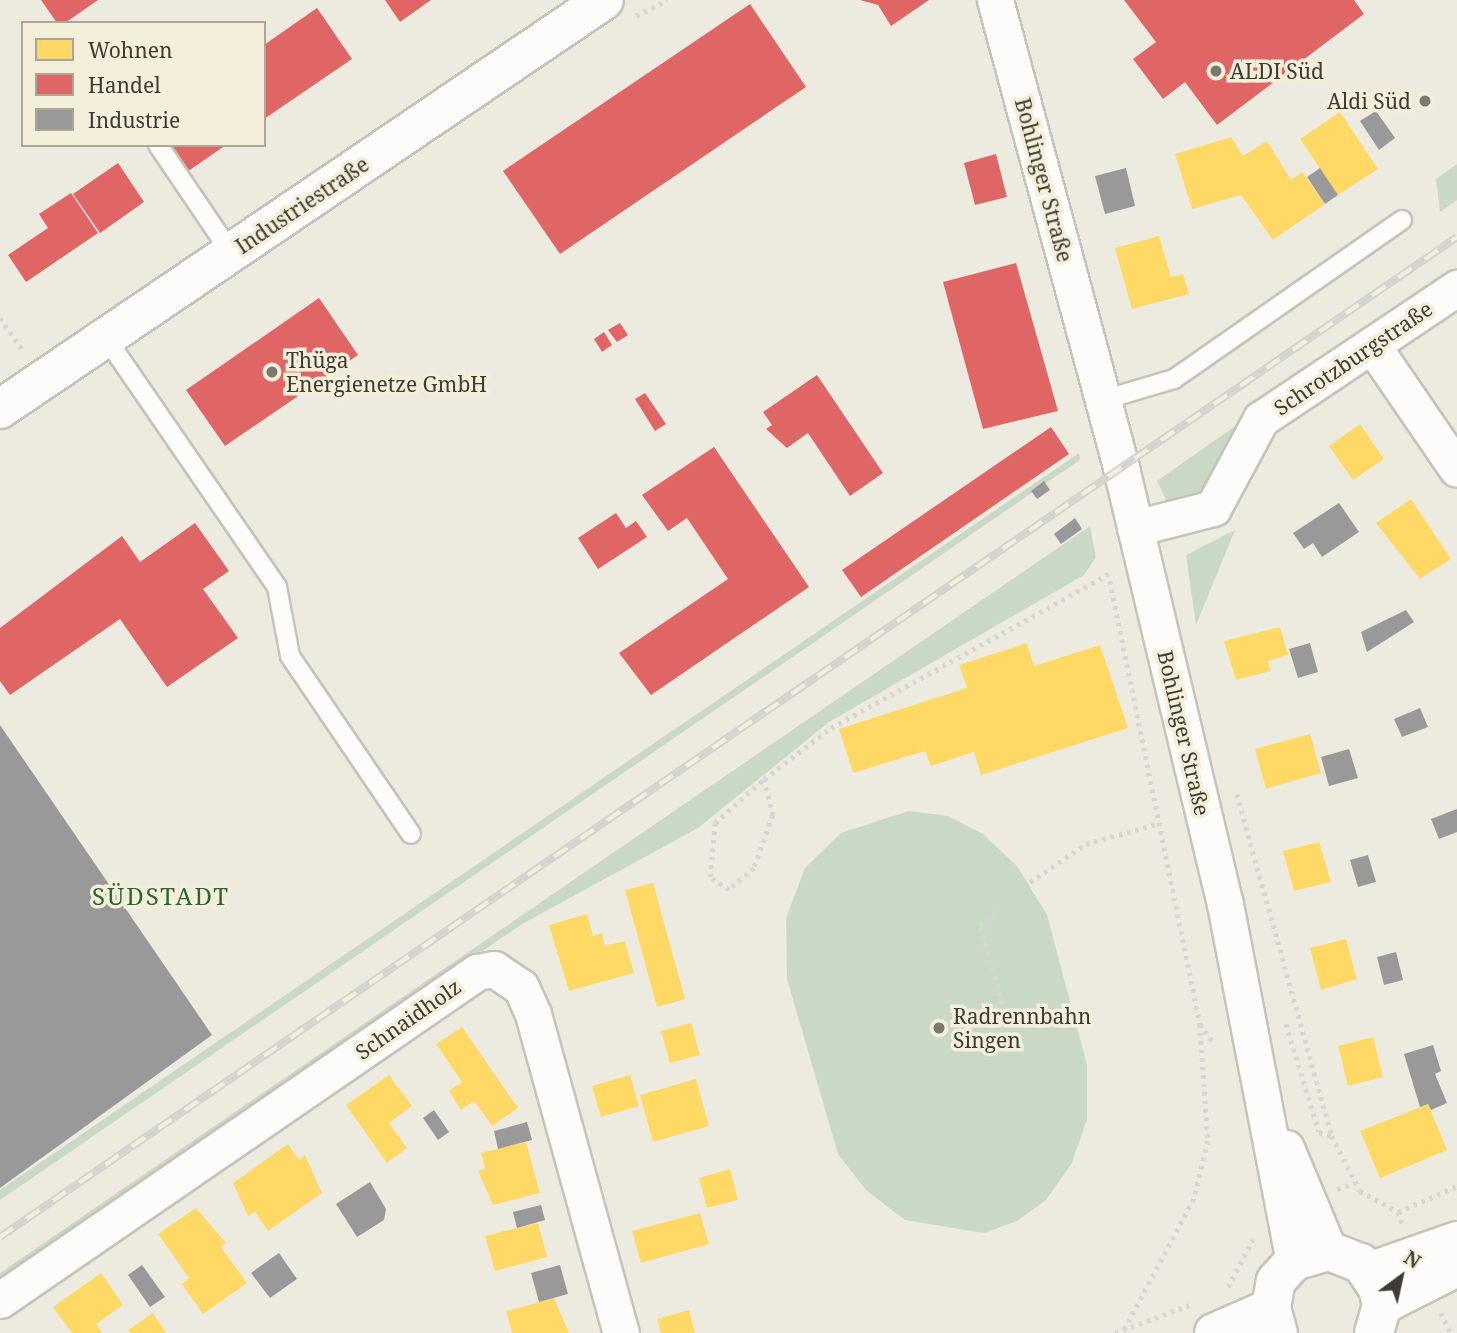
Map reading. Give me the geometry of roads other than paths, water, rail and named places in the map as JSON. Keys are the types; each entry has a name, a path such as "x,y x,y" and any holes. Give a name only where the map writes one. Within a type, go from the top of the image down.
{"street":[{"name":"Industriestraße","path":"0,409 604,0"},
{"name":"Bohlinger Straße","path":"995,0 1103,400 1144,565 1225,904 1253,1067 1312,1256"},
{"name":"Schrotzburgstraße","path":"1135,528 1213,508 1261,419 1457,288"},
{"path":"1372,345 1457,469"},
{"name":"Schnaidholz","path":"0,1300 477,972 494,969 521,987 533,1014 621,1333"},
{"path":"1375,1303 1457,1241"},
{"path":"1207,1317 1275,1321 1276,1281 1312,1256 1351,1257 1375,1303"},
{"path":"1375,1303 1457,1267"}],"lane":[{"path":"159,147 231,253"},
{"path":"1103,400 1174,379 1402,220"},
{"path":"106,338 277,586 290,656 411,834"}],"railway":[{"path":"0,1237 1457,237"}],"place":[{"name":"ALDI Süd","path":"1216,71"},
{"name":"Aldi Süd","path":"1425,101"},
{"name":"Thüga Energienetze GmbH","path":"272,372"},
{"name":"Radrennbahn Singen","path":"939,1028"}],"district":[{"name":"SÜDSTADT","path":"161,896"}]}
